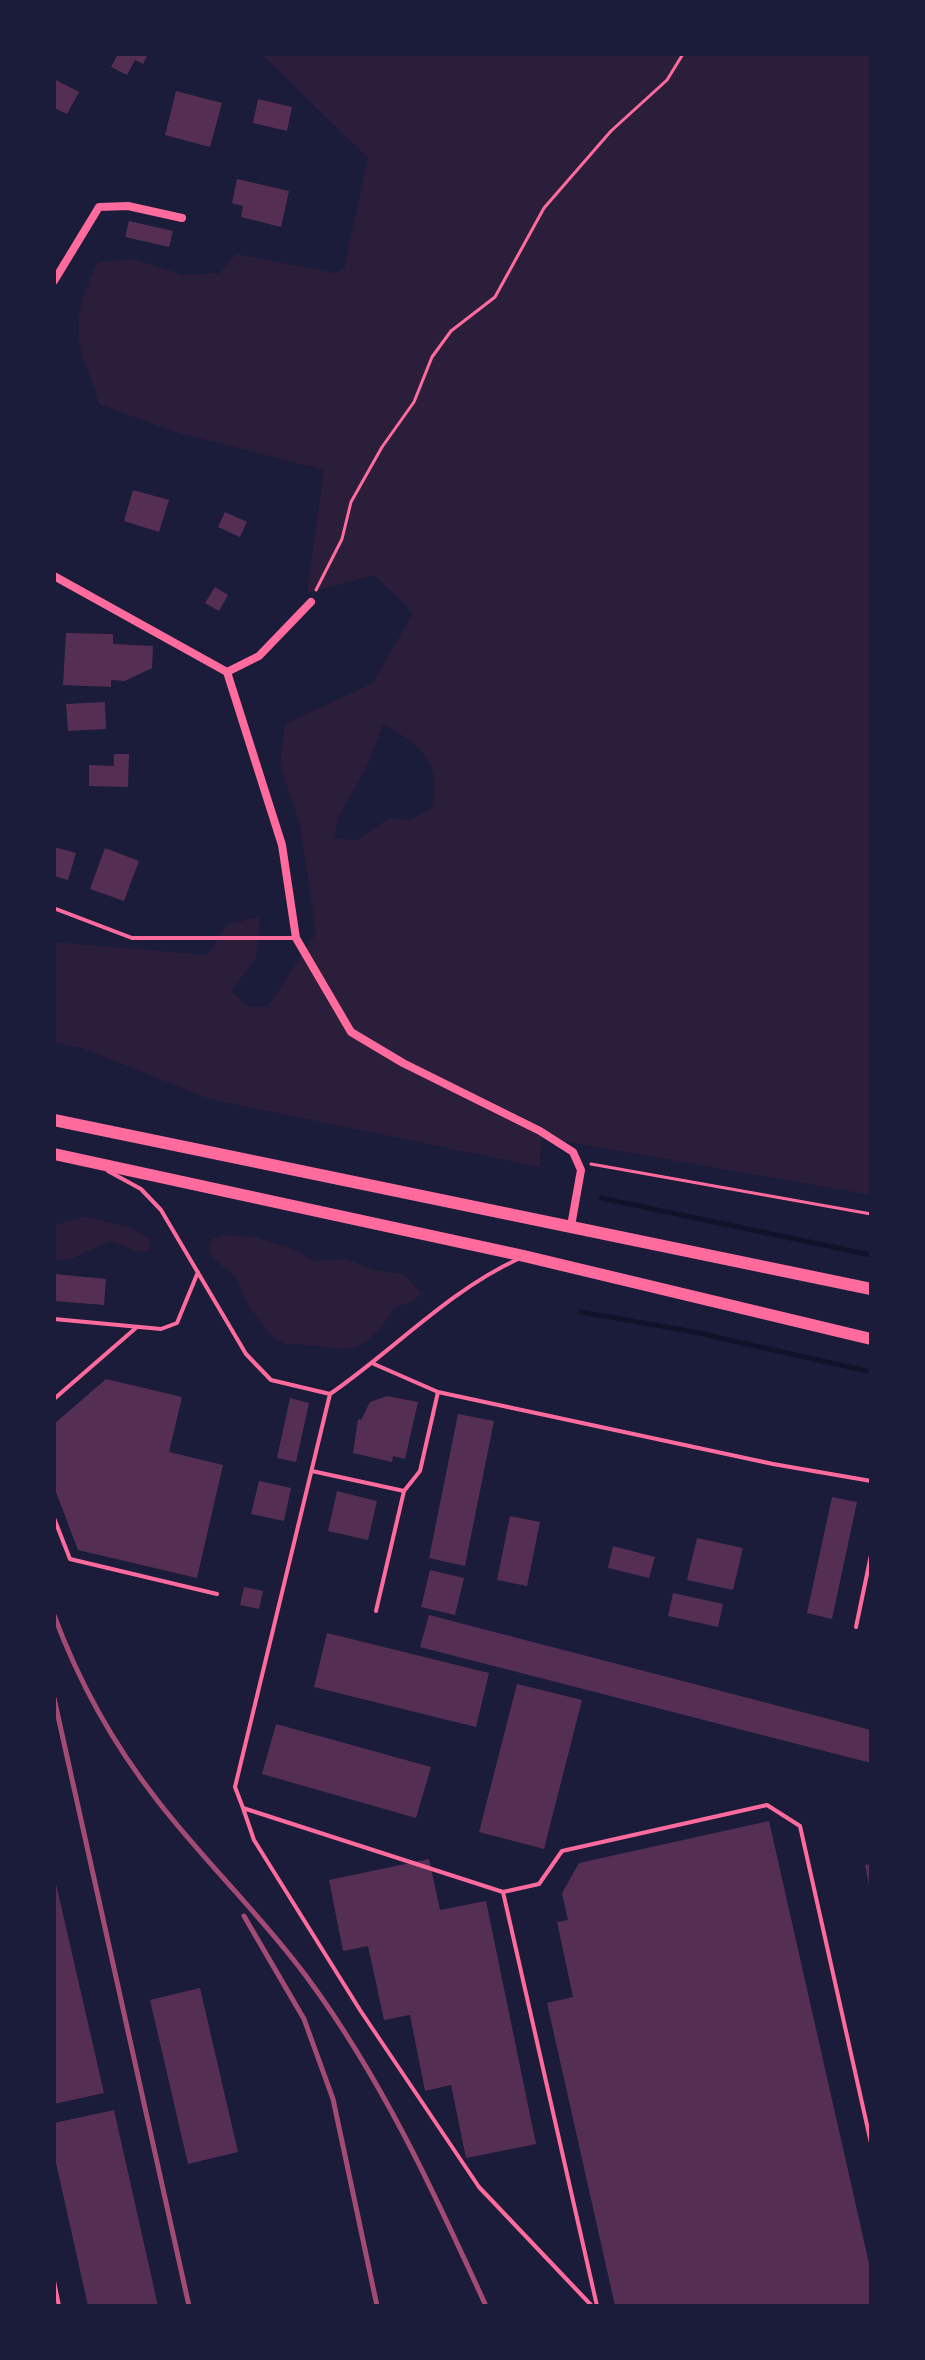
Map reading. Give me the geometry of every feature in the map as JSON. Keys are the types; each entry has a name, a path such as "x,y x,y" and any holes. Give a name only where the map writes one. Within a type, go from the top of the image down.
{"highway":[{"path":"54,1120 871,1289"},
{"path":"54,1154 524,1256 871,1339"}],"street":[{"path":"54,281 99,207 128,206 182,218"},
{"path":"54,576 227,672 282,845 296,938 351,1032 403,1063 540,1131 573,1152 581,1170 571,1226"},
{"path":"227,672 259,656 311,602"}],"lane":[{"path":"56,909 132,938 296,938"},
{"path":"92,1162 141,1189 161,1210 246,1354 271,1380 330,1394"},
{"path":"524,1256 464,1287 374,1364 330,1394 235,1787 254,1840 360,2010 479,2187 594,2306"},
{"path":"54,1319 161,1329 177,1323 198,1272"},
{"path":"54,1399 137,1327"},
{"path":"374,1364 438,1392 773,1464 871,1481"},
{"path":"376,1611 404,1491 420,1471 438,1392"},
{"path":"312,1471 404,1491"},
{"path":"54,1518 70,1559 217,1594"},
{"path":"856,1627 871,1555"},
{"path":"243,1808 503,1892 539,1884 562,1851 767,1805 800,1826 871,2143"},
{"path":"503,1892 594,2306"},
{"path":"54,2281 59,2306"}],"path":[{"path":"311,602 342,539 351,502 382,447 414,402 432,357 451,331 495,297 544,208 611,131 667,80 683,54"},
{"path":"577,1161 871,1214"}],"shaded area":[{"path":"261,54 871,54 871,1195 541,1137 540,1167 210,1099 82,1048 54,1042 54,942 207,955 227,925 260,916 256,958 231,991 248,1006 268,1007 316,933 300,824 280,765 285,724 373,683 413,613 374,575 307,593 324,470 172,431 99,404 79,339 79,316 84,294 98,262 132,259 184,275 220,273 236,254 334,273 344,269 368,158","holes":["383,724 408,740 426,757 434,778 432,808 410,820 389,818 355,841 334,837 338,818 368,764"]},
{"path":"85,1217 130,1227 149,1239 150,1250 140,1252 110,1241 71,1259 54,1260 54,1225"},
{"path":"221,1235 254,1237 294,1249 313,1261 345,1259 375,1270 405,1275 421,1293 414,1301 394,1308 369,1340 358,1346 335,1348 284,1344 275,1339 249,1307 237,1278 213,1258 209,1248 212,1239"}],"building":[{"path":"118,54 148,54 143,64 135,60 127,75 111,67"},
{"path":"54,79 79,92 67,114 54,108"},
{"path":"176,91 222,103 210,147 165,135"},
{"path":"258,99 292,107 287,131 253,123"},
{"path":"237,179 289,191 281,227 241,217 243,206 232,203"},
{"path":"129,221 173,231 169,247 125,237"},
{"path":"133,490 169,500 159,532 124,521"},
{"path":"225,512 247,522 240,537 218,527"},
{"path":"215,587 228,595 219,611 205,603"},
{"path":"66,633 113,634 113,644 153,646 152,668 125,681 111,680 111,687 63,685"},
{"path":"105,702 106,729 68,731 66,704"},
{"path":"114,754 129,754 128,787 89,786 89,765 114,766"},
{"path":"54,847 76,853 68,880 54,876"},
{"path":"105,848 139,861 124,901 90,889"},
{"path":"54,1274 106,1279 104,1305 54,1301"},
{"path":"106,1379 182,1397 169,1452 223,1465 197,1578 78,1550 54,1487 54,1424"},
{"path":"387,1396 418,1402 405,1459 393,1456 392,1462 353,1453 358,1419 361,1420 370,1402"},
{"path":"290,1398 309,1403 296,1462 277,1458"},
{"path":"458,1414 494,1421 465,1566 429,1558"},
{"path":"259,1481 291,1488 284,1521 251,1514"},
{"path":"337,1491 377,1501 368,1540 328,1531"},
{"path":"832,1497 857,1502 832,1619 807,1613"},
{"path":"510,1516 540,1522 527,1586 497,1580"},
{"path":"697,1538 743,1548 733,1590 687,1580"},
{"path":"613,1546 655,1557 649,1578 608,1568"},
{"path":"430,1570 464,1578 455,1615 421,1607"},
{"path":"244,1587 263,1591 259,1609 240,1605"},
{"path":"673,1593 723,1604 718,1627 668,1616"},
{"path":"429,1615 871,1730 871,1763 420,1647"},
{"path":"327,1633 489,1673 476,1727 314,1687"},
{"path":"517,1684 582,1700 544,1849 479,1832"},
{"path":"276,1724 431,1767 416,1818 262,1774"},
{"path":"769,1821 871,2272 871,2306 615,2306 547,2003 573,1997 557,1922 568,1920 562,1893 579,1863"},
{"path":"429,1859 440,1910 486,1901 536,2144 466,2158 451,2085 425,2091 410,2015 384,2020 368,1946 343,1951 329,1880"},
{"path":"871,1864 871,1889 870,1890 865,1865"},
{"path":"54,1875 104,2093 54,2104"},
{"path":"200,1988 238,2152 188,2164 150,2000"},
{"path":"114,2110 158,2306 88,2306 54,2154 54,2123"}],"waterway":[{"path":"601,1198 871,1255"},
{"path":"581,1312 694,1332 871,1372"}],"railway":[{"path":"54,1615 98,1711 141,1779 175,1823 288,1953 358,2054 405,2136 486,2306"},
{"path":"54,1698 189,2306"},
{"path":"244,1916 304,2019 333,2099 377,2306"}]}
